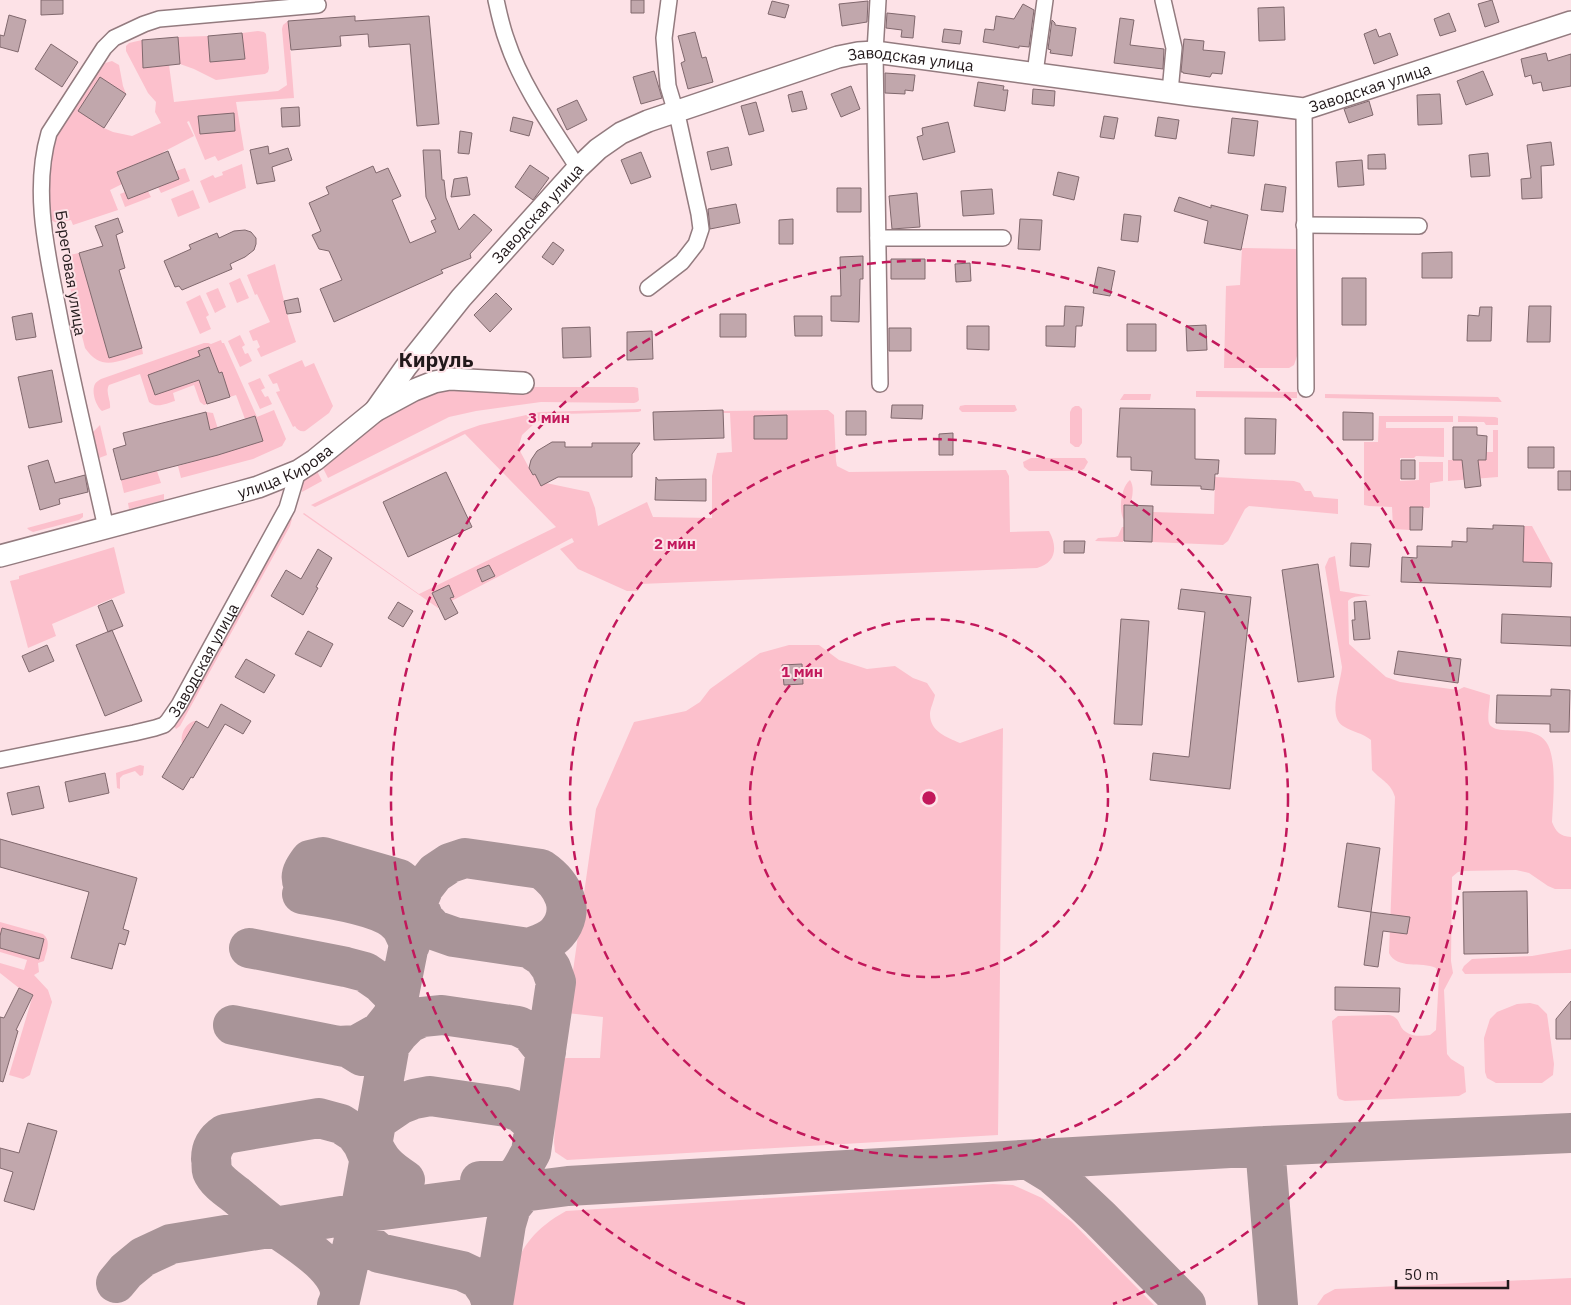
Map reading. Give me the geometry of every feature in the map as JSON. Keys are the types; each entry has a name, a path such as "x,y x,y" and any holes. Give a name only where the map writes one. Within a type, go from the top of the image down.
{"street":[{"path":"496,0 515,62 545,117 578,168"},
{"path":"648,288 682,262 696,244 700,230 699,214 680,124 668,86 664,38 668,0"},
{"path":"878,0 875,52 880,384"},
{"path":"1036,73 1044,0"},
{"path":"1163,0 1174,48 1170,92"},
{"name":"Береговая улица","path":"106,528 71,378 45,238 41,181 45,146 49,133 104,48 114,38 144,24 170,18 318,5"},
{"name":"Заводская улица","path":"375,411 406,367 462,298 578,168 598,149 621,133 648,121 838,57 875,52 1304,109 1571,22"},
{"path":"1304,109 1306,389"},
{"path":"1304,226 1419,226"},
{"path":"878,238 1003,238"},
{"path":"375,411 414,390 434,382 450,380 523,383"},
{"name":"улица Кирова","path":"106,528 258,486 298,471 316,460 375,411"},
{"name":"Заводская улица","path":"0,760 134,734 168,721 179,705 287,508 298,471"},
{"path":"0,556 106,528"}],"shaded area":[{"path":"288,21 294,98 236,102 244,150 218,161 215,156 205,160 189,121 187,122 194,136 163,153 117,172 122,184 110,190 118,210 73,225 71,220 57,223 50,220 47,190 50,149 56,133 102,64 112,61 119,65 126,94 100,77 104,128 132,136 161,123 155,112 156,102 148,93 126,51 126,46 129,43 142,40 144,67 169,65 174,102 278,91 287,85 282,29 283,25"},
{"path":"258,31 266,34 269,68 265,74 216,80 180,64 178,37 208,36 210,62 244,59 242,33"},
{"path":"242,164 246,188 209,203 200,181 213,175 215,178 223,175 222,172"},
{"path":"185,168 190,181 161,193 158,187 176,171"},
{"path":"193,190 200,208 178,217 171,199"},
{"path":"148,191 151,197 125,207 120,194 125,192 128,199"},
{"path":"1242,248 1297,249 1297,356 1294,365 1289,368 1224,368 1226,286 1240,285"},
{"path":"79,253 109,358 142,348 143,354 111,363 91,356 85,348 63,259 65,256"},
{"path":"275,264 296,342 261,357 257,349 260,347 257,340 253,341 249,331 270,322 257,294 255,295 247,275"},
{"path":"240,278 249,298 237,303 229,283"},
{"path":"218,288 226,307 215,313 206,293"},
{"path":"200,295 209,315 206,317 211,329 200,334 186,302"},
{"path":"240,335 245,345 242,347 245,354 248,353 252,361 240,367 228,341"},
{"path":"221,340 257,417 274,410 286,439 282,446 253,459 181,478 178,466 216,455 206,412 213,413 222,442 236,449 263,441 255,416 245,419 236,395 204,405 200,402 194,385 173,393 175,401 155,405 149,402 140,374 109,385 110,408 102,411 95,399 94,387 101,379 204,343 211,344"},
{"path":"302,360 305,367 314,363 333,406 329,413 305,431 298,430 295,426 293,427 276,392 280,391 277,383 273,384 268,375"},
{"path":"260,378 265,388 261,390 265,397 268,396 272,404 260,409 248,383"},
{"path":"452,387 634,387 638,388 639,400 634,403 541,402 476,411 449,417 328,478 320,462 370,425 420,395"},
{"path":"1196,391 1297,392 1297,398 1196,397"},
{"path":"1124,394 1151,394 1150,400 1120,400"},
{"path":"1325,394 1498,397 1502,402 1325,398"},
{"path":"1015,405 1017,410 1014,412 962,412 959,409 960,406"},
{"path":"1075,406 1079,406 1082,409 1082,443 1079,447 1075,447 1070,443 1070,412"},
{"path":"641,409 638,412 561,414 547,417 535,423 522,435 519,446 521,453 541,486 546,483 589,492 595,508 598,526 647,502 653,517 712,518 712,476 717,453 732,452 730,413 723,413 723,411 828,410 834,415 837,466 849,472 1006,470 1009,476 1010,532 1049,531 1054,543 1054,554 1048,562 1037,568 640,584 638,591 627,591 578,569 560,549 574,542 572,538 438,608 303,514 419,594 556,527 465,434 315,507 311,505 463,431 480,425 540,412"},
{"path":"1379,416 1453,416 1453,422 1386,422 1386,428 1444,428 1444,457 1416,456 1414,458 1400,458 1400,481 1419,480 1419,462 1443,462 1443,481 1430,483 1429,508 1410,507 1410,530 1393,529 1392,507 1364,505 1364,442 1378,442"},
{"path":"1458,416 1495,417 1498,418 1498,425 1486,425 1484,422 1458,422"},
{"path":"100,425 107,455 99,458 93,432"},
{"path":"1493,430 1498,430 1498,477 1448,481 1448,460 1486,460 1486,452 1493,452"},
{"path":"1031,458 1085,458 1088,462 1084,469 1079,471 1029,471 1024,467 1023,462"},
{"path":"314,465 322,481 302,492 303,474"},
{"path":"157,471 161,483 124,493 121,480"},
{"path":"1215,477 1294,481 1300,483 1305,491 1311,491 1314,497 1338,499 1338,514 1249,506 1245,509 1228,541 1223,545 1152,542 1153,512 1214,514"},
{"path":"1130,480 1133,489 1130,506 1124,520 1121,511 1121,499 1124,488"},
{"path":"164,494 164,500 129,509 128,503"},
{"path":"83,513 83,517 79,520 33,532 27,528"},
{"path":"289,518 292,519 290,526 180,726 176,729 173,724"},
{"path":"1524,526 1532,526 1552,563 1523,562"},
{"path":"1122,527 1124,527 1123,542 1095,541 1098,538 1118,536"},
{"path":"114,547 125,593 52,624 56,636 28,648 10,581 19,579 19,576"},
{"path":"1335,556 1340,591 1371,596 1355,597 1348,601 1349,644 1386,677 1400,682 1458,690 1464,687 1490,695 1488,720 1492,727 1525,731 1542,738 1548,745 1553,762 1552,822 1559,833 1571,837 1571,889 1555,889 1529,873 1516,870 1463,871 1458,872 1452,877 1451,961 1453,973 1444,990 1447,1054 1451,1059 1464,1067 1466,1092 1459,1096 1345,1101 1339,1099 1337,1095 1332,1021 1338,1016 1389,1015 1398,1020 1403,1030 1408,1034 1418,1036 1430,1035 1436,1030 1439,977 1436,968 1398,962 1389,953 1395,797 1389,785 1372,770 1371,740 1343,726 1338,721 1336,715 1336,698 1342,667 1325,567 1329,558"},
{"path":"789,645 819,645 839,660 867,669 895,666 913,678 927,683 935,695 930,714 933,725 940,733 960,743 1003,728 998,1135 567,1160 555,1152 554,1142 559,1058 600,1058 603,1017 567,1013 596,809 634,722 686,711 700,702 710,689 760,653"},
{"path":"196,721 182,744 184,730"},
{"path":"140,765 144,766 143,775 140,776 135,771 123,775 120,778 120,789 117,788 116,773"},
{"path":"0,922 43,934 48,943 44,961 38,963 39,972 34,975 48,990 52,1002 30,1075 23,1079 9,1075 33,995 19,988 0,973 0,963 24,970 27,960 0,952"},
{"path":"1571,949 1571,973 1465,974 1462,970 1472,959 1532,956"},
{"path":"1530,1003 1538,1005 1547,1014 1554,1064 1553,1075 1542,1083 1496,1083 1487,1078 1485,1072 1484,1038 1490,1019 1497,1012 1517,1004"},
{"path":"993,1184 1013,1185 1042,1198 1072,1222 1154,1305 507,1305 513,1274 523,1249 540,1229 566,1211"},
{"path":"1571,1278 1571,1305 1317,1305 1324,1295 1335,1289"}],"building":[{"path":"41,0 63,0 63,14 41,15"},
{"path":"631,0 644,0 644,13 631,13"},
{"path":"1492,0 1499,22 1485,27 1478,4"},
{"path":"772,1 789,5 785,18 768,14"},
{"path":"868,1 867,22 842,26 839,4"},
{"path":"1023,4 1034,10 1029,47 1019,46 1019,48 983,42 985,29 994,30 996,16 1014,19"},
{"path":"1284,7 1285,40 1259,41 1258,8"},
{"path":"887,13 915,16 913,38 901,37 902,30 886,28"},
{"path":"1449,13 1456,31 1440,36 1434,19"},
{"path":"9,15 26,20 18,52 0,47 0,35 4,36"},
{"path":"355,16 355,21 429,16 439,124 417,126 410,44 369,47 368,34 340,36 341,46 291,50 288,21"},
{"path":"1120,18 1134,20 1130,45 1164,49 1163,69 1114,63"},
{"path":"1052,20 1055,25 1076,28 1072,56 1050,53 1051,50 1048,49"},
{"path":"944,29 962,31 960,44 942,42"},
{"path":"1376,29 1379,37 1390,33 1398,55 1374,64 1364,34"},
{"path":"695,32 702,58 706,57 713,82 688,89 681,63 685,61 678,36"},
{"path":"242,33 245,59 210,62 208,36"},
{"path":"178,37 180,64 143,68 142,40"},
{"path":"1184,39 1204,41 1203,50 1225,52 1222,74 1212,73 1210,77 1181,72"},
{"path":"51,44 78,62 62,87 35,69"},
{"path":"1546,53 1548,61 1571,54 1571,86 1543,91 1541,82 1533,84 1531,75 1525,77 1521,59"},
{"path":"654,71 662,98 641,104 633,77"},
{"path":"1483,71 1493,95 1466,105 1457,81"},
{"path":"885,73 915,75 913,91 905,90 905,94 885,93"},
{"path":"100,77 126,94 104,128 78,111"},
{"path":"978,82 1004,86 1003,90 1008,90 1005,111 974,106"},
{"path":"851,86 860,109 841,117 831,94"},
{"path":"1033,89 1055,91 1054,106 1032,104"},
{"path":"802,91 807,109 792,112 788,95"},
{"path":"1440,94 1442,124 1418,125 1417,95"},
{"path":"577,100 587,120 567,130 557,109"},
{"path":"1369,101 1373,115 1349,123 1344,109"},
{"path":"756,102 764,131 749,135 741,106"},
{"path":"299,107 300,126 282,127 281,108"},
{"path":"234,113 235,131 200,134 198,116"},
{"path":"1104,116 1118,118 1114,139 1100,137"},
{"path":"513,117 533,122 529,136 510,131"},
{"path":"1158,117 1179,120 1176,139 1155,136"},
{"path":"1232,118 1258,121 1254,156 1228,153"},
{"path":"948,122 955,152 923,160 917,137 923,135 922,128"},
{"path":"460,131 472,133 469,154 458,153"},
{"path":"1551,142 1554,165 1541,166 1542,198 1522,199 1521,179 1531,178 1527,145"},
{"path":"268,146 269,154 288,148 292,160 272,167 275,181 257,184 250,150"},
{"path":"728,147 732,165 711,170 707,152"},
{"path":"423,150 440,150 442,180 444,180 446,198 459,230 474,214 492,230 470,254 471,258 441,270 443,273 334,322 320,289 342,280 329,251 319,249 312,235 321,231 309,203 329,194 326,187 373,166 376,173 388,168 401,196 392,200 410,243 436,232 431,221 436,219 426,197"},
{"path":"168,151 179,179 128,199 117,172"},
{"path":"641,152 651,177 631,184 621,160"},
{"path":"1488,153 1490,176 1471,177 1469,155"},
{"path":"1385,154 1386,169 1368,169 1368,155"},
{"path":"1362,160 1364,185 1338,187 1336,162"},
{"path":"530,165 549,178 533,200 515,187"},
{"path":"1058,172 1079,177 1074,200 1053,195"},
{"path":"467,177 470,195 451,197 454,179"},
{"path":"1265,184 1286,187 1283,212 1261,210"},
{"path":"837,188 861,188 861,212 837,212"},
{"path":"992,189 994,214 963,216 961,191"},
{"path":"917,193 920,227 892,229 889,196"},
{"path":"1179,197 1211,208 1211,205 1248,215 1241,250 1204,243 1208,221 1174,211"},
{"path":"736,204 740,223 710,229 708,209"},
{"path":"1124,214 1141,216 1138,242 1121,240"},
{"path":"118,218 123,232 116,235 125,268 119,270 142,348 109,358 79,253 103,246 95,226"},
{"path":"793,219 793,244 779,244 779,220"},
{"path":"1020,219 1042,220 1040,250 1018,249"},
{"path":"245,230 251,232 256,238 254,250 245,257 230,264 232,269 182,290 179,286 175,287 164,261 191,249 189,245 217,233 219,238 234,231"},
{"path":"553,242 564,250 553,265 542,257"},
{"path":"1452,252 1452,278 1422,278 1422,253"},
{"path":"863,256 863,279 860,279 859,322 831,321 831,296 841,296 840,257"},
{"path":"891,259 925,259 925,279 891,279"},
{"path":"970,263 971,281 956,282 955,264"},
{"path":"1098,267 1115,271 1110,296 1093,293"},
{"path":"1342,278 1366,278 1366,325 1342,325"},
{"path":"496,293 512,309 490,332 474,315"},
{"path":"298,298 301,312 287,314 284,301"},
{"path":"1065,306 1084,307 1082,326 1076,326 1075,347 1046,346 1046,326 1064,326"},
{"path":"1529,306 1551,306 1550,342 1527,342"},
{"path":"1480,307 1492,307 1491,341 1467,341 1468,315 1479,316"},
{"path":"32,313 36,337 16,340 12,317"},
{"path":"720,314 746,314 746,337 720,337"},
{"path":"794,316 822,316 822,336 795,336"},
{"path":"1127,324 1156,324 1156,351 1127,351"},
{"path":"1206,325 1207,350 1187,351 1186,326"},
{"path":"967,326 989,326 989,350 967,349"},
{"path":"590,327 591,357 563,358 562,328"},
{"path":"889,328 911,328 911,351 889,351"},
{"path":"652,331 653,359 627,360 627,332"},
{"path":"209,347 219,373 222,372 230,397 207,404 199,380 155,395 148,375 200,356 198,351"},
{"path":"52,370 62,422 29,428 18,377"},
{"path":"892,405 923,405 922,419 891,418"},
{"path":"1120,408 1195,409 1195,459 1219,460 1218,474 1215,474 1214,490 1201,489 1201,486 1151,485 1152,471 1131,470 1131,457 1117,457"},
{"path":"723,410 724,438 654,440 653,412"},
{"path":"846,411 866,411 866,435 846,435"},
{"path":"206,412 210,430 255,416 263,441 218,455 121,480 113,449 126,445 123,433"},
{"path":"1343,412 1373,413 1373,440 1343,440"},
{"path":"787,415 787,439 754,439 754,416"},
{"path":"1245,418 1276,419 1275,454 1245,454"},
{"path":"1453,427 1477,427 1477,435 1487,436 1486,460 1478,460 1481,486 1465,488 1462,460 1453,460"},
{"path":"953,433 953,455 939,455 939,434"},
{"path":"552,442 565,442 565,447 592,447 592,443 640,443 632,454 632,477 558,477 541,486 535,474 533,475 529,468 531,460 537,451"},
{"path":"1528,447 1554,447 1554,468 1528,468"},
{"path":"48,460 55,483 85,475 88,492 59,499 60,504 40,510 28,466"},
{"path":"1401,460 1415,460 1415,479 1401,479"},
{"path":"1558,471 1571,471 1571,490 1558,490"},
{"path":"446,472 472,527 408,557 383,502"},
{"path":"656,477 658,480 706,479 706,501 655,500"},
{"path":"1124,505 1153,506 1152,542 1124,541"},
{"path":"1410,507 1423,507 1422,530 1410,530"},
{"path":"1493,525 1524,526 1523,562 1552,563 1551,587 1401,582 1402,557 1417,558 1417,546 1452,547 1452,541 1467,542 1467,528 1493,529"},
{"path":"1064,541 1085,541 1084,553 1064,553"},
{"path":"1351,543 1371,544 1369,567 1350,566"},
{"path":"318,549 332,558 303,615 271,596 286,570 301,579"},
{"path":"1318,564 1334,677 1298,682 1282,570"},
{"path":"489,565 495,576 482,582 477,570"},
{"path":"449,585 454,597 450,598 458,613 445,620 432,593"},
{"path":"1181,589 1251,597 1230,789 1150,780 1153,753 1189,757 1205,612 1178,609"},
{"path":"112,600 123,626 108,632 98,606"},
{"path":"1366,601 1370,639 1354,640 1352,620 1355,620 1354,602"},
{"path":"398,602 413,611 403,627 388,618"},
{"path":"1502,614 1571,617 1571,646 1501,643"},
{"path":"1121,619 1149,621 1142,725 1114,724"},
{"path":"112,630 142,701 105,716 76,645"},
{"path":"308,631 333,644 321,667 295,654"},
{"path":"47,645 54,661 29,672 22,656"},
{"path":"1398,651 1461,659 1458,683 1394,674"},
{"path":"246,659 275,675 264,693 235,677"},
{"path":"802,664 803,684 784,685 782,665"},
{"path":"1551,689 1570,690 1569,732 1550,732 1550,724 1496,723 1497,695 1551,696"},
{"path":"221,704 251,721 243,734 225,724 193,778 191,777 183,790 162,777 196,721 208,728"},
{"path":"105,773 109,793 69,802 65,782"},
{"path":"39,786 44,808 12,815 7,793"},
{"path":"0,839 137,878 123,929 129,931 125,945 119,943 112,969 71,958 89,892 0,867"},
{"path":"1347,843 1380,848 1371,912 1338,907"},
{"path":"1527,891 1528,953 1464,954 1463,892"},
{"path":"1371,912 1410,917 1407,934 1383,931 1378,967 1364,965"},
{"path":"2,928 44,939 39,959 0,948"},
{"path":"1335,987 1400,988 1399,1012 1335,1010"},
{"path":"19,988 33,995 16,1030 18,1031 3,1082 0,1081 0,1017 4,1018"},
{"path":"1571,1001 1571,1039 1556,1039 1556,1019"},
{"path":"28,1123 57,1131 34,1210 4,1201 13,1172 0,1168 0,1148 19,1153"}],"taxiway":[{"path":"309,895 303,885 302,873 310,860 323,857 399,879 411,888 424,919 434,930 454,937 529,948 543,957 551,968 556,982 531,1152 521,1170 513,1178 501,1181 480,1181"},
{"path":"339,1305 360,1213 417,904 424,887 435,873 450,863 465,858 541,869 556,882 561,890 567,907 566,915 563,924 554,936 529,948"},
{"path":"302,894 356,904 383,913 394,919 401,927 410,945"},
{"path":"249,948 365,972 391,993 397,1005 392,1017 380,1032 357,1045 338,1046"},
{"path":"389,1046 409,1023 422,1017 442,1015 518,1026 530,1032 546,1052"},
{"path":"233,1025 349,1048 362,1056"},
{"path":"376,1121 401,1104 430,1096 506,1107 520,1112 534,1128"},
{"path":"337,1305 340,1294 337,1282 330,1271 308,1250 275,1227 219,1181 212,1171 212,1151 219,1139 225,1134 319,1118 341,1124 355,1133 363,1144 369,1158"},
{"path":"116,1283 126,1271 143,1257 171,1244 360,1213 568,1186 1265,1146 1571,1133"},
{"path":"372,1143 385,1165 405,1180"},
{"path":"1265,1146 1278,1305"},
{"path":"1029,1160 1052,1174 1067,1187 1186,1305"},
{"path":"493,1305 506,1224 511,1207 524,1191"},
{"path":"357,1226 366,1242 379,1253 462,1271 479,1279 488,1292 492,1305"}],"district":[{"name":"Кируль","path":"436,360"}]}
